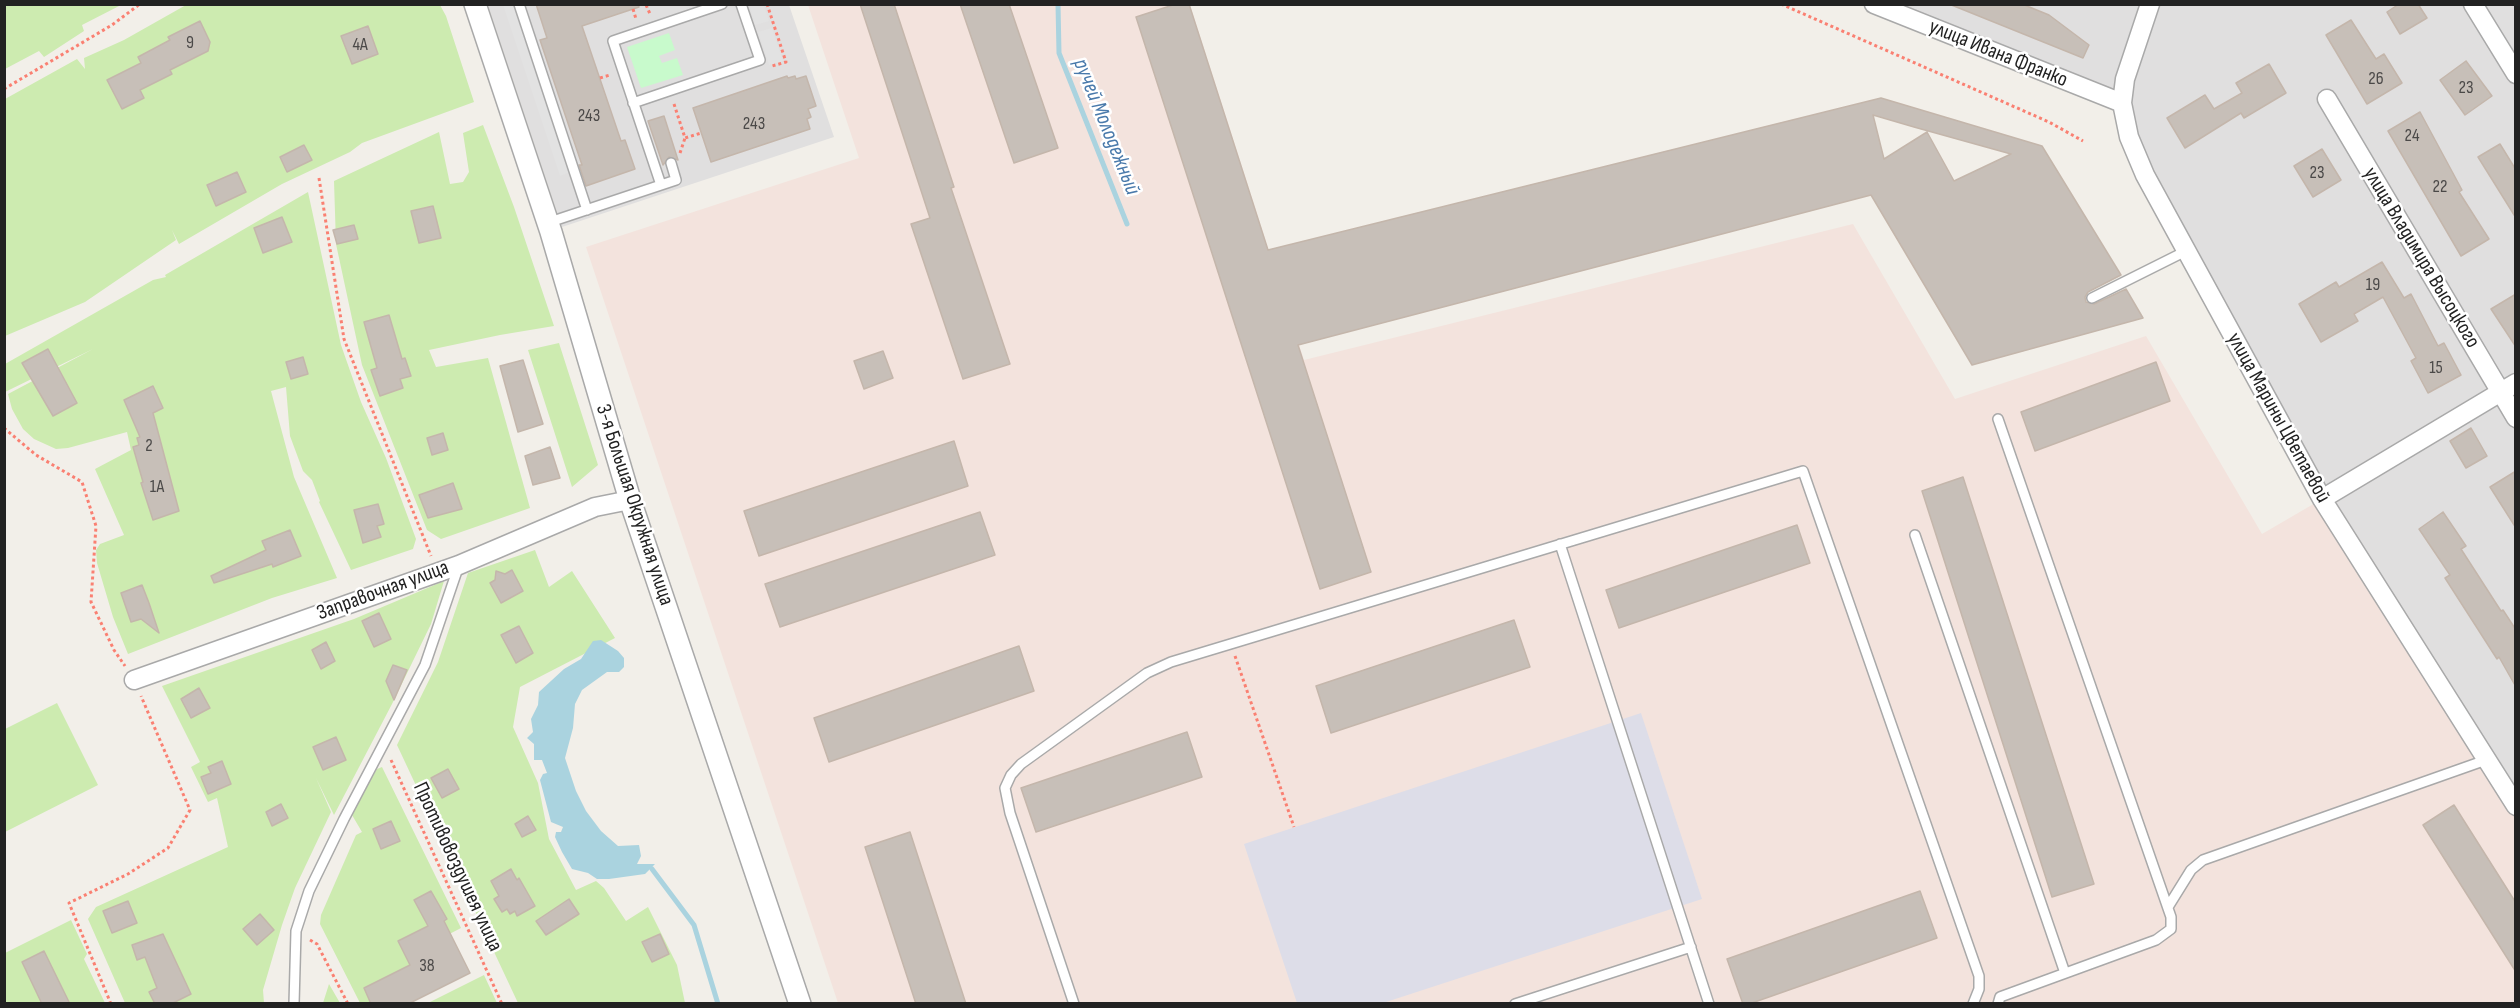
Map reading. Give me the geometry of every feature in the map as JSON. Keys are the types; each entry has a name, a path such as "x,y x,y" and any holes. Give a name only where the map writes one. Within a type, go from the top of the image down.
{"street":[{"name":"3-я Большая Окружная улица","path":"475,4 548,223 630,500 800,1004"},
{"name":"улица Ивана Франко","path":"1874,4 2122,104"},
{"name":"улица Марины Цветаевой","path":"2150,4 2125,79 2122,104 2129,137 2145,176 2322,499 2516,806"},
{"path":"2474,4 2516,74"},
{"name":"улица Владимира Высоцкого","path":"2327,99 2508,387 2516,418"},
{"path":"2322,499 2508,387"},
{"name":"Заправочная улица","path":"134,680 459,565 595,507 630,500"}],"lane":[{"path":"519,4 587,210"},
{"path":"661,185 613,41 722,4"},
{"path":"633,103 760,60 741,4"},
{"path":"548,223 676,180 670,163"},
{"path":"2091,298 2186,251"},
{"path":"1998,419 2171,917 2171,929 2163,936 2000,997 1998,1004"},
{"path":"1074,1004 1010,813 1005,788 1011,775 1021,764 1147,673 1171,662 1803,471 1979,976 1973,1004"},
{"path":"1915,536 2065,974"},
{"path":"1560,544 1709,1004"},
{"path":"294,1004 296,931 309,891 425,665 459,565"},
{"path":"2168,907 2191,870 2203,860 2486,760"},
{"path":"1515,1004 1691,947"}],"path":[{"path":"4,89 112,24 140,4"},
{"path":"1781,4 2049,122 2083,141"},
{"path":"669,90 686,138 678,155"},
{"path":"686,138 701,133"},
{"path":"319,178 344,339 437,572"},
{"path":"4,428 36,455 82,482 96,526 91,602 114,650 134,680 190,810 168,848 128,874 69,903 111,1004"},
{"path":"1230,644 1294,827"},
{"name":"Противовоздушея улица","path":"384,744 502,1004"},
{"path":"296,931 317,944 348,1004"}],"shaded area":[{"path":"488,5 789,5 834,137 562,227"},
{"path":"503,5 514,5 570,172 560,176"},
{"path":"749,5 764,5 769,21 755,25"},
{"path":"808,5 1190,5 1304,360 1853,224 1955,399 2146,336 2262,534 2322,499 2515,806 2515,1003 838,1003 586,247 859,158"},
{"path":"1874,5 2515,5 2515,806 2322,499 2167,217 2122,104"},
{"path":"772,28 783,61 769,65 758,32"},
{"path":"1641,713 1702,899 1383,1003 1297,1003 1244,844"}],"green space":[{"path":"5,4 121,5 82,25 84,31 44,57 39,51 5,69"},
{"path":"186,5 440,5 446,16 474,102 362,143 350,152 282,184 179,244 172,230 176,240 85,302 5,336 5,99 77,59 85,69 84,58 124,40"},
{"path":"669,33 675,50 659,56 662,63 677,58 683,75 641,88 627,47"},
{"path":"483,125 514,207 554,326 429,350 436,367 488,358 530,508 441,539 427,530 362,365 336,244 334,181 439,132 450,184 463,182 469,172 463,133"},
{"path":"308,192 341,345 361,402 386,458 416,539 413,549 351,570 319,502 312,480 303,471 290,436 286,387 271,391 294,477 337,578 272,598 128,654 113,617 97,563 96,550 100,544 124,535 95,469 131,450 127,432 68,448 56,449 34,439 23,429 12,409 8,394 93,349 5,392 5,364 153,280 166,277 165,275"},
{"path":"559,343 598,465 572,487 528,350"},
{"path":"535,550 549,587 572,571 615,638 520,687 513,727 538,783 549,839 576,890 596,881 604,888 626,921 648,907 677,965 685,1003 518,1003 397,745 438,662 468,573"},
{"path":"444,581 431,624 334,815 316,778 331,812 295,888 282,925 263,990 264,1003 125,1003 88,919 96,907 228,847 217,798 208,802 191,767 200,762 162,686 354,619"},
{"path":"57,703 98,785 5,832 5,729"},
{"path":"382,767 461,928 434,942 408,1003 360,1003 320,924 321,915 356,835 362,832 352,815 377,769"},
{"path":"71,920 87,954 84,959 105,1003 5,1004 5,953"},
{"path":"484,975 497,1003 428,1003"},
{"path":"329,984 340,1003 323,1003"}],"water":[{"path":"601,640 618,651 624,658 624,667 619,672 607,672 582,690 575,704 573,728 565,758 576,791 586,811 601,831 618,846 639,845 641,856 637,864 655,864 645,874 609,879 597,879 588,873 572,869 562,852 555,837 556,832 561,832 563,827 551,822 540,780 543,774 547,773 542,760 534,760 534,744 527,738 533,732 531,719 538,705 539,692 564,669 581,659 593,641"}],"building":[{"path":"536,4 638,4 639,7 582,26 621,141 625,140 635,169 586,186 579,165 582,165 540,40 547,38"},
{"path":"860,4 894,4 954,187 951,188 1010,364 963,379 911,224 930,218"},
{"path":"960,4 1009,4 1058,148 1014,163"},
{"path":"1176,4 1189,4 1268,250 1881,98 2042,146 2121,275 2088,292 2085,297 2086,302 2094,304 2126,289 2143,318 1972,365 1871,195 1298,345 1371,572 1320,589 1136,17","holes":["1873,115 2011,154 1954,181 1927,132 1884,159"]},
{"path":"1949,4 2022,4 2049,15 2089,45 2083,58"},
{"path":"2399,4 2418,4 2427,18 2400,34 2387,12"},
{"path":"2351,20 2376,59 2384,54 2402,83 2367,104 2326,35"},
{"path":"200,21 210,42 208,51 170,70 172,74 140,90 144,98 122,109 107,80 141,63 138,57 170,40 168,37"},
{"path":"368,26 378,54 352,64 341,36"},
{"path":"2466,61 2492,96 2465,115 2440,80"},
{"path":"2269,64 2286,93 2244,118 2241,113 2185,148 2167,118 2205,95 2214,109 2242,93 2236,83"},
{"path":"787,76 788,78 795,76 796,79 806,76 816,106 808,109 811,117 807,119 810,129 711,162 693,108"},
{"path":"2420,112 2462,190 2459,192 2489,239 2461,256 2388,131"},
{"path":"664,116 678,160 669,157 663,165 648,121"},
{"path":"2500,144 2516,170 2516,218 2478,157"},
{"path":"304,145 312,160 287,172 280,157"},
{"path":"2322,149 2341,180 2313,197 2294,166"},
{"path":"237,172 246,192 216,206 207,185"},
{"path":"433,206 441,238 419,243 411,211"},
{"path":"282,217 292,242 263,253 254,228"},
{"path":"354,225 358,239 337,244 333,230"},
{"path":"2382,262 2404,298 2411,294 2438,346 2444,343 2461,375 2428,393 2411,361 2416,358 2383,297 2354,314 2358,321 2321,342 2299,304 2336,282 2339,287"},
{"path":"2516,294 2516,347 2491,309"},
{"path":"389,315 402,359 405,358 411,376 400,379 403,388 380,396 371,370 377,368 364,322"},
{"path":"48,349 77,403 53,416 22,363"},
{"path":"883,351 893,378 864,389 854,361"},
{"path":"303,357 308,374 291,379 286,362"},
{"path":"523,360 543,424 518,432 500,366"},
{"path":"2156,362 2170,401 2035,451 2021,412"},
{"path":"153,386 163,408 153,413 179,511 153,520 133,447 139,445 137,438 140,437 124,400"},
{"path":"2471,428 2487,456 2466,468 2450,441"},
{"path":"443,433 448,450 432,455 427,438"},
{"path":"954,441 968,486 759,556 744,511"},
{"path":"550,447 560,478 533,485 525,456"},
{"path":"2516,471 2516,528 2490,487"},
{"path":"1963,477 2094,884 2052,897 1922,491"},
{"path":"453,483 462,509 428,518 419,495"},
{"path":"378,504 384,524 377,526 381,537 363,543 354,510"},
{"path":"980,512 995,555 780,627 765,584"},
{"path":"2443,512 2466,546 2461,549 2516,630 2516,687 2499,657 2497,659 2445,578 2450,575 2419,529"},
{"path":"1797,525 1810,563 1619,628 1606,590"},
{"path":"290,530 301,556 273,567 272,564 214,583 211,576 266,550 262,541"},
{"path":"512,570 523,591 501,603 490,583 495,580 496,571 505,574"},
{"path":"142,585 159,633 141,619 131,622 121,593"},
{"path":"379,613 391,639 374,647 362,621"},
{"path":"1514,620 1530,667 1331,733 1316,686"},
{"path":"519,626 533,653 516,663 501,635"},
{"path":"326,642 335,661 321,669 312,650"},
{"path":"1019,646 1034,691 829,762 814,718"},
{"path":"393,665 407,670 394,700 386,681"},
{"path":"199,688 210,708 191,718 181,699"},
{"path":"1187,732 1202,777 1036,832 1021,788"},
{"path":"336,737 346,760 323,770 313,747"},
{"path":"222,761 231,784 208,794 201,777 211,773 208,767"},
{"path":"448,769 459,789 442,798 431,778"},
{"path":"281,804 288,818 272,826 266,812"},
{"path":"2454,805 2516,903 2516,972 2423,825"},
{"path":"528,816 536,830 522,837 515,824"},
{"path":"391,821 400,841 381,849 373,829"},
{"path":"910,832 966,1004 916,1004 865,847"},
{"path":"511,869 517,880 519,878 535,906 517,916 515,911 510,914 507,909 502,912 494,899 499,896 491,881"},
{"path":"431,891 447,919 444,921 470,973 408,1004 371,1004 364,988 410,965 398,941 428,926 414,900"},
{"path":"1920,891 1937,938 1749,1004 1743,1004 1727,959"},
{"path":"569,899 579,914 546,935 536,921"},
{"path":"128,901 137,923 112,933 103,911"},
{"path":"260,914 274,930 257,945 243,929"},
{"path":"163,934 191,994 171,1004 155,1004 149,992 157,988 145,957 137,960 132,945"},
{"path":"660,934 669,954 652,962 642,942"},
{"path":"44,951 70,1004 42,1004 22,962"}],"waterway":[{"name":"ручей Молодежный","path":"1058,4 1059,53 1127,224"},
{"path":"652,869 694,925 718,1004"}]}
